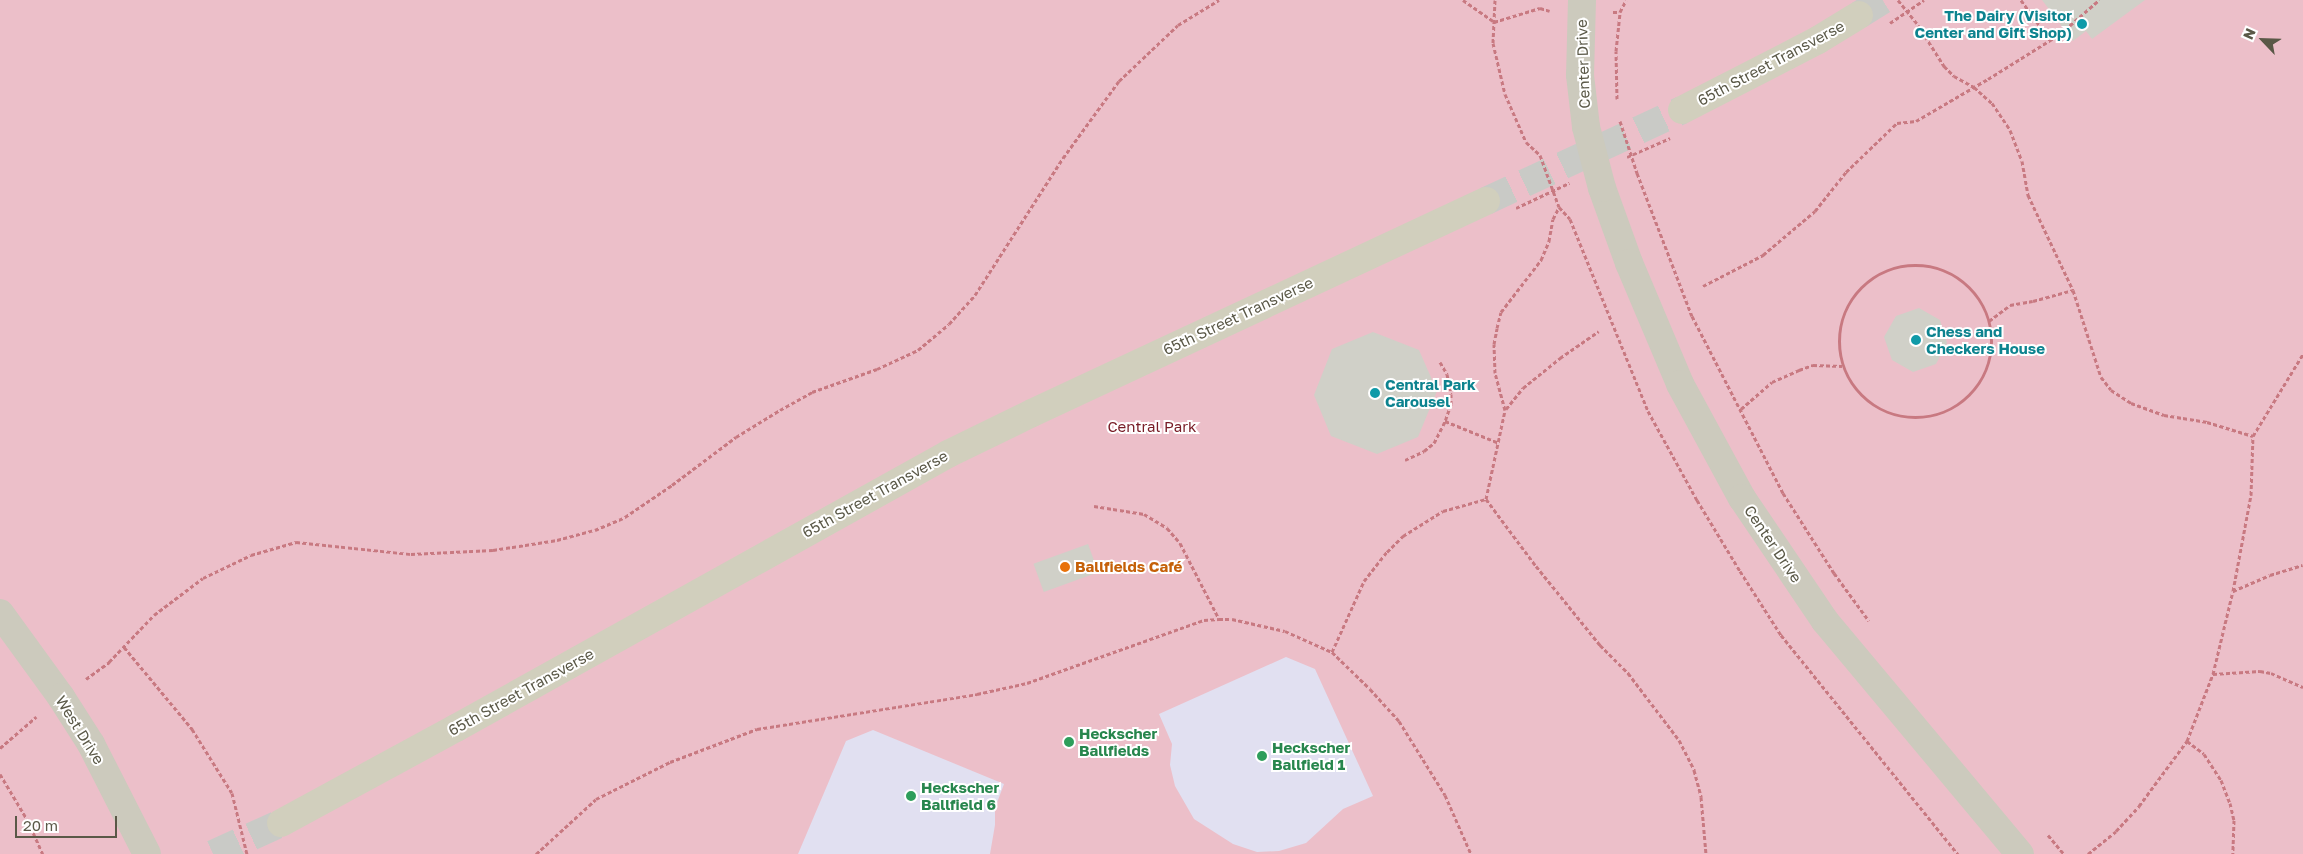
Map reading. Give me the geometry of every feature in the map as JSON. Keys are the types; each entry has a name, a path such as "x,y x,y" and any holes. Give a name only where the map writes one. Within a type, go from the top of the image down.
{"main road":[{"name":"65th Street Transverse","path":"1682,110 1818,40 1859,15"},
{"name":"65th Street Transverse","path":"281,822 431,742 948,454 1032,412 1486,201"}],"street":[{"name":"Center Drive","path":"1581,8 1580,75 1586,127 1602,188 1629,263 1680,384 1708,440 1742,498 1825,620 2020,854"},
{"name":"West Drive","path":"0,614 61,697 99,760 147,854"}],"path":[{"path":"0,748 61,697 109,662 154,615 203,578 250,555 296,542 411,554 493,550 556,540 595,530 625,517 672,486 736,437 812,392 877,369 918,350 949,324 975,295 1063,158 1119,81 1178,25 1219,0"},
{"path":"1463,0 1494,22"},
{"path":"1495,0 1493,43 1505,94 1526,142 1540,155 1559,207 1553,219 1549,241 1541,260 1501,312 1494,344 1495,373 1505,410 1486,499 1536,566 1600,645 1628,673 1679,740 1694,770 1701,797 1706,854"},
{"path":"1617,106 1616,51 1620,12 1626,0"},
{"path":"1898,0 1918,25 1944,66 1954,76 1974,87 1992,103 2010,130 2022,161 2028,195 2073,290 2101,377 2111,390 2131,403 2164,415 2207,422 2253,436"},
{"path":"1884,27 1924,0"},
{"path":"2022,0 2050,40"},
{"path":"1703,286 1763,255 1815,211 1846,172 1897,123 1916,121 1974,87 2050,40 2099,0"},
{"path":"1494,22 1540,8 1581,8 1620,12"},
{"path":"1618,115 1637,173 1692,316 1783,493 1834,573 1873,626"},
{"path":"1619,161 1673,137"},
{"path":"1512,210 1573,182"},
{"path":"1917,264 1941,269 1962,281 1979,298 1989,321 1991,345 1987,368 1975,388 1958,404 1936,414 1913,418 1890,414 1876,407 1852,386 1842,366 1838,341 1842,317 1853,295 1871,278 1893,268 1917,264"},
{"path":"1989,321 2010,305 2073,290"},
{"path":"1505,410 1523,388 1598,331"},
{"path":"2088,854 2116,831 2139,806 2187,741 2213,674 2233,591 2251,495 2253,436 2303,354"},
{"path":"1405,460 1424,451 1434,443 1451,404 1452,394 1447,374 1440,362"},
{"path":"1741,409 1772,382 1799,370 1813,365 1842,366"},
{"path":"1444,421 1499,443"},
{"path":"1332,652 1364,581 1387,552 1403,536 1443,511 1486,499"},
{"path":"1094,506 1144,514 1167,528 1180,543 1218,619"},
{"path":"2233,591 2270,575 2303,565"},
{"path":"536,854 596,799 670,762 757,729 978,694 1028,683 1204,620 1232,619 1285,631 1332,652 1370,689 1399,721 1445,795 1471,854"},
{"path":"124,647 192,729 232,793 246,854"},
{"path":"2213,674 2260,671 2271,673 2303,687"},
{"path":"2187,741 2204,754 2221,780 2234,820 2233,854"},
{"path":"0,774 28,821 43,854"}],"green space":[{"name":"Central Park","path":"0,0 2303,0 2303,854 0,854"}],"sand":[{"name":"Heckscher Ballfield 1","path":"1286,657 1315,669 1373,796 1343,809 1306,843 1279,851 1257,852 1233,844 1194,819 1175,786 1170,765 1172,744 1159,714"},
{"name":"Heckscher Ballfield 6","path":"873,730 1004,784 995,808 995,825 990,854 798,854 846,741"}],"building":[{"name":"The Dairy (Visitor Center and Gift Shop)","path":"2042,0 2145,0 2092,39 2086,31 2073,41"},
{"name":"Chess and Checkers House","path":"1919,308 1940,320 1947,343 1936,364 1913,372 1892,360 1884,337 1896,316"},
{"name":"Central Park Carousel","path":"1373,332 1419,350 1437,391 1418,437 1377,454 1331,436 1314,395 1332,349"},
{"name":"Ballfields Café","path":"1088,544 1098,572 1044,592 1033,564"}],"tunnel":[{"path":"1859,15 1883,0"},
{"path":"1486,201 1682,110"},
{"path":"213,854 281,823"}],"place":[{"name":"The Dairy (Visitor Center and Gift Shop)","path":"2082,24"},
{"name":"Chess and Checkers House","path":"1916,340"},
{"name":"Central Park Carousel","path":"1375,393"},
{"name":"Ballfields Café","path":"1065,567"},
{"name":"Heckscher Ballfields","path":"1069,742"},
{"name":"Heckscher Ballfield 1","path":"1262,756"},
{"name":"Heckscher Ballfield 6","path":"911,796"}]}
